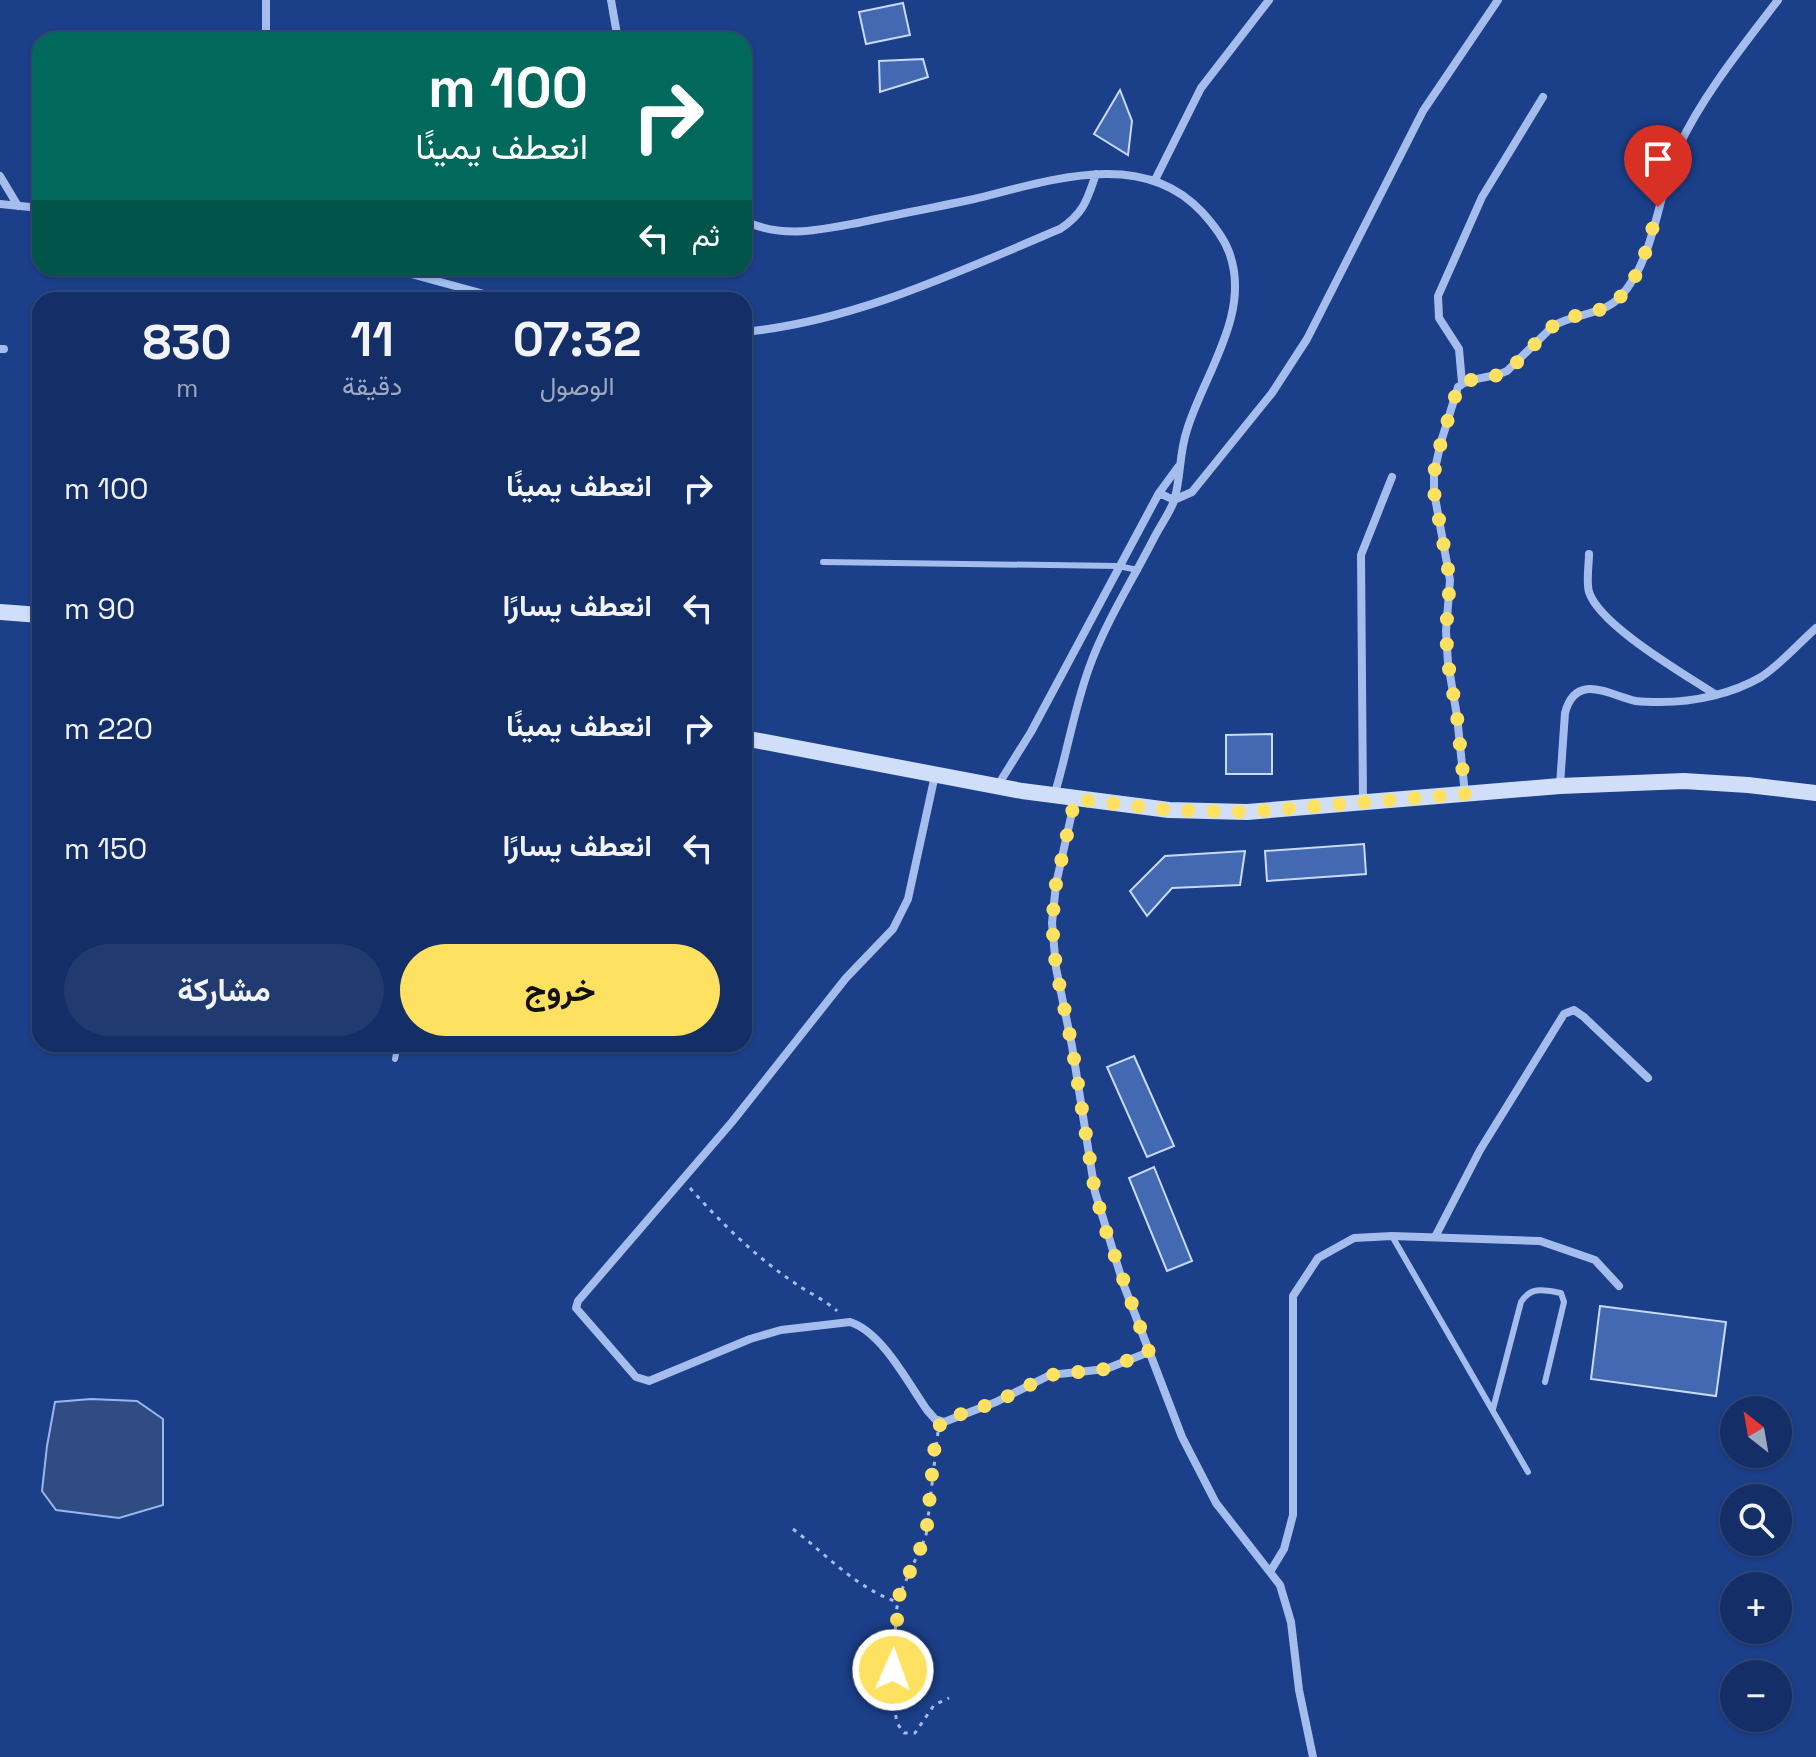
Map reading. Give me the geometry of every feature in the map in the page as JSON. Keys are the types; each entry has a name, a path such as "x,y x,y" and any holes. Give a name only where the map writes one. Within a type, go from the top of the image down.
{"main road":[{"path":"0,612 32,614"},
{"path":"752,740 1054,796 1169,810 1236,812 1560,786 1684,781 1816,793"}],"street":[{"path":"266,0 266,32"},
{"path":"611,0 617,32"},
{"path":"1155,180 1201,88 1269,0"},
{"path":"1159,493 1174,500 1183,498 1201,484 1272,393 1326,304 1423,111 1498,0"},
{"path":"1465,794 1448,663 1446,631 1450,580 1434,492 1434,473 1441,442 1458,387 1462,383 1507,371 1561,320 1604,309 1628,287 1639,267 1677,151 1688,128 1778,0"},
{"path":"1462,383 1459,349 1439,318 1438,296 1482,197 1543,97"},
{"path":"752,331 840,315 912,291 1060,229 1076,219 1082,210 1096,174"},
{"path":"752,224 774,231 808,231 942,206 1064,178 1128,174 1155,180 1179,191 1218,231 1230,254 1233,277 1229,322 1217,360 1190,421 1174,500 1089,667 1054,796"},
{"path":"0,176 18,206"},
{"path":"0,204 32,207"},
{"path":"418,276 477,292"},
{"path":"997,786 1031,732 1159,493 1179,466"},
{"path":"1363,803 1361,555 1392,477"},
{"path":"1589,554 1589,592 1605,615 1717,696"},
{"path":"1094,611 1112,619"},
{"path":"1560,786 1565,713 1579,693 1594,688 1637,701 1662,702 1717,696 1759,678 1816,628"},
{"path":"935,774 908,899 901,917 836,989 732,1122 616,1254 576,1304 579,1314 636,1377 649,1381 750,1339 781,1330 850,1322 860,1325 875,1337 927,1410 941,1421 996,1402 1050,1375 1106,1369 1149,1352"},
{"path":"1075,799 1056,884 1052,923 1056,968 1095,1192 1149,1352 1200,1477 1230,1524 1280,1585 1291,1622 1299,1690 1313,1757"},
{"path":"1435,1237 1480,1150 1564,1014 1574,1010 1584,1017 1648,1078"},
{"path":"1270,1572 1284,1549 1293,1515 1293,1296 1318,1258 1354,1238 1392,1236 1540,1241 1595,1260 1619,1286"}],"lane":[{"path":"823,562 1118,566 1138,570"},
{"path":"395,1059 396,1052"},
{"path":"1392,1236 1528,1472"},
{"path":"1493,1409 1521,1302 1526,1294 1538,1289 1561,1293 1564,1302 1545,1382"}],"path":[{"path":"682,1180 721,1224 850,1322"},
{"path":"941,1421 935,1443 926,1536 898,1602 893,1699 897,1723 904,1733 915,1733 934,1705 949,1698"},
{"path":"793,1529 832,1558 857,1583 898,1602"}],"water":[{"path":"91,1399 137,1401 163,1419 163,1505 119,1518 56,1510 42,1491 55,1402"}],"building":[{"path":"903,3 910,35 866,44 859,12"},
{"path":"923,59 928,77 880,92 879,61"},
{"path":"1120,90 1132,121 1128,155 1094,134"},
{"path":"1272,734 1272,774 1226,774 1226,735"},
{"path":"1364,844 1366,874 1267,881 1265,851"},
{"path":"1245,851 1240,885 1172,888 1147,916 1130,891 1165,856"},
{"path":"1134,1056 1174,1146 1147,1157 1107,1067"},
{"path":"1154,1167 1192,1261 1167,1271 1129,1178"},
{"path":"1600,1306 1726,1322 1716,1396 1591,1379"}],"route":[{"path":"893,1670 899,1596 926,1536 935,1443 941,1421 996,1402 1050,1375 1106,1369 1149,1352 1123,1283 1090,1172 1072,1046 1056,968 1052,923 1056,884 1075,799 1169,810 1247,812 1465,794 1462,752 1448,663 1446,631 1450,580 1436,517 1434,492 1434,473 1441,442 1458,387 1470,380 1500,375 1561,320 1604,309 1617,300 1639,267 1658,207"}]}
